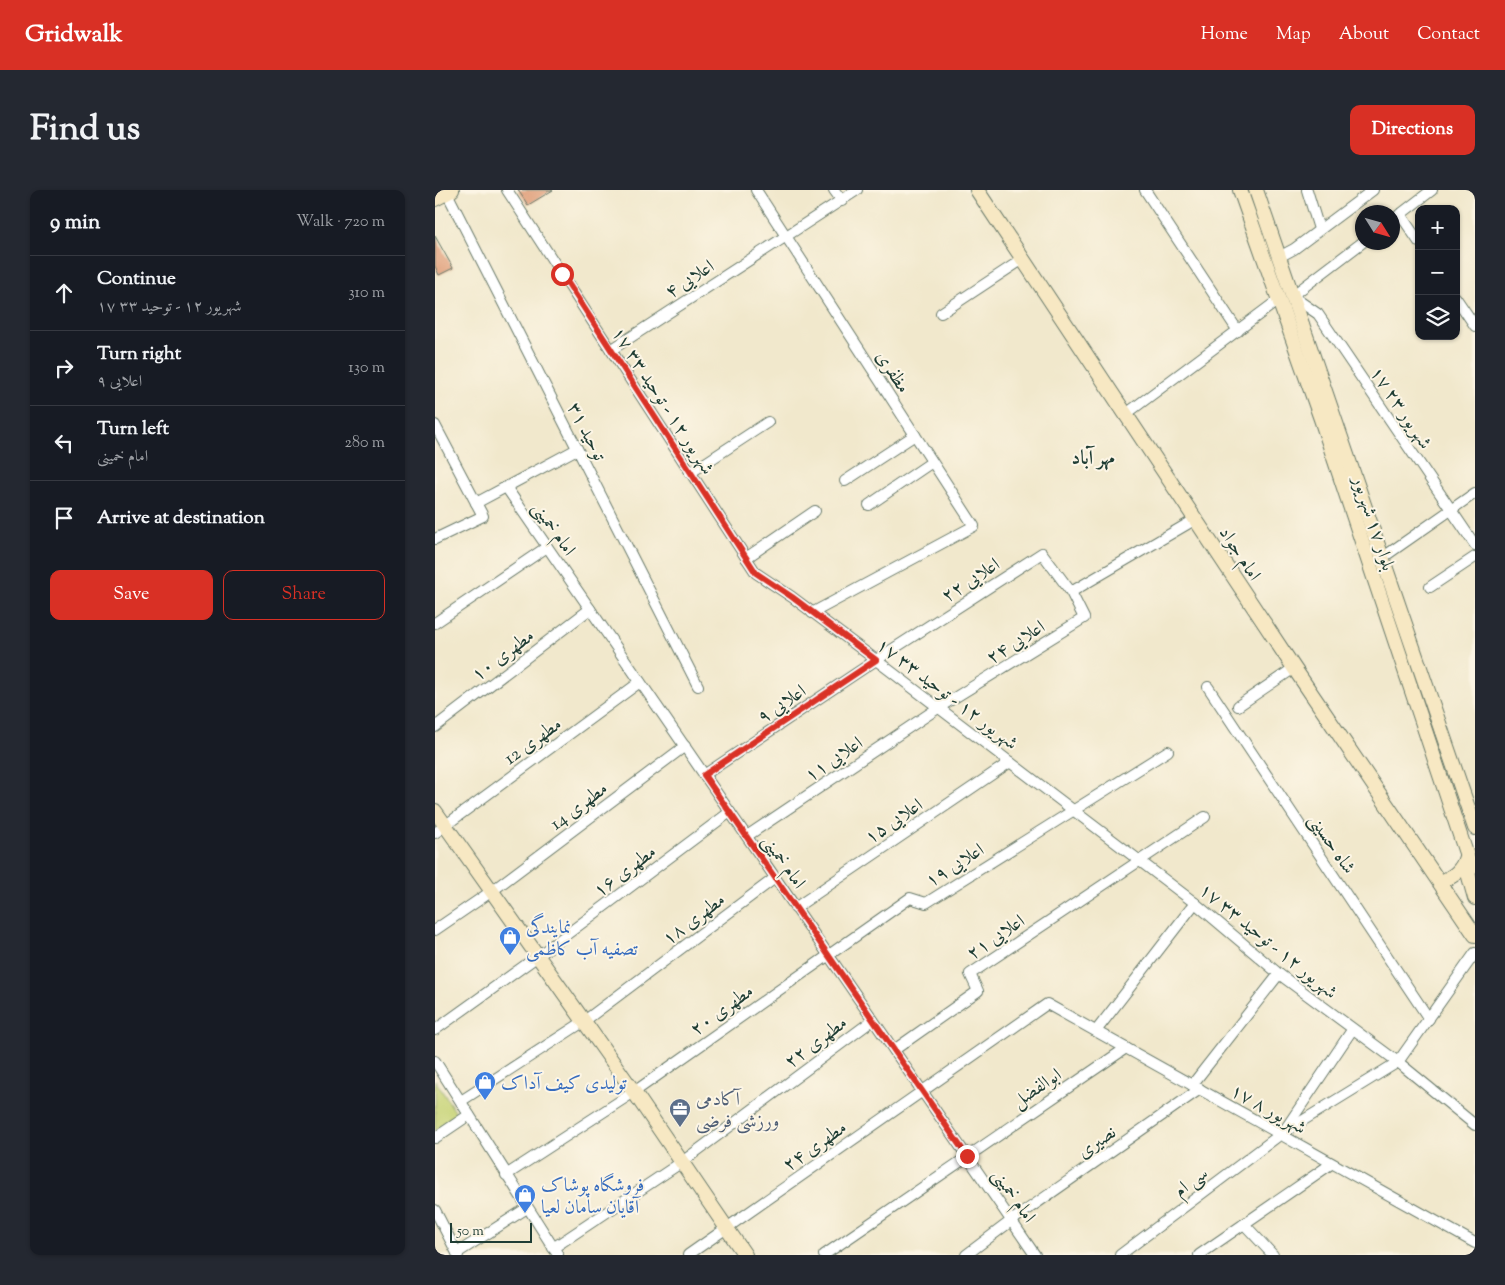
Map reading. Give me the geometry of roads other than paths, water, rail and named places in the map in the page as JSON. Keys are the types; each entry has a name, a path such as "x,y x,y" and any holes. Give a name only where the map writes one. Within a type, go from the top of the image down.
{"main road":[{"name":"امام جواد","path":"977,190 1294,668 1475,935"},
{"name":"بلوار ۱۷ شهریور","path":"1240,190 1277,300 1321,419 1470,863 1475,898"},
{"name":"بلوار ۱۷ شهریور","path":"1256,190 1475,828"},
{"path":"435,811 440,829 492,891 634,1092 745,1255"},
{"path":"1440,882 1470,863"}],"street":[{"name":"۱۷ شهریور ۱۲ - توحید ۳۳","path":"507,190 756,573 876,660 1140,860 1195,903 1279,974 1352,1030 1398,1062 1475,1125"},
{"name":"مظفری","path":"756,190 974,526 813,613"},
{"path":"835,190 842,201"},
{"name":"اعلایی ۴","path":"611,350 857,190"},
{"path":"1145,190 1237,331"},
{"path":"1307,190 1319,229"},
{"path":"1279,257 1294,249 1373,190"},
{"path":"1400,214 1432,190"},
{"name":"توحید ۳۱","path":"445,194 698,686"},
{"path":"1400,221 1415,238"},
{"path":"1293,296 1355,248"},
{"path":"941,314 1023,259"},
{"name":"۱۷ شهریور ۲۳","path":"1293,296 1318,314 1475,545"},
{"path":"1126,414 1277,300"},
{"path":"1460,304 1475,326"},
{"path":"690,474 768,422"},
{"path":"435,425 483,516 435,539"},
{"path":"845,481 915,435"},
{"path":"477,503 577,449"},
{"path":"869,505 932,462"},
{"name":"امام خمینی","path":"506,487 1035,1255"},
{"path":"1382,558 1475,493"},
{"path":"746,558 815,511"},
{"path":"1071,592 1196,519"},
{"path":"435,623 547,547"},
{"name":"اعلایی ۲۲","path":"876,660 1042,553 1071,592"},
{"path":"1430,586 1475,556"},
{"name":"اعلایی ۲۴","path":"938,708 1084,618 1071,592"},
{"name":"مطهری ۱۰","path":"435,727 590,609"},
{"name":"اعلایی ۹","path":"704,775 876,660"},
{"path":"1238,706 1294,668"},
{"name":"مطهری 12","path":"440,829 640,682"},
{"name":"شاه حسینی","path":"1208,687 1429,1019"},
{"name":"اعلایی ۱۱","path":"747,836 938,708"},
{"name":"مطهری 14","path":"435,930 492,891 685,746"},
{"path":"1073,809 1168,751"},
{"name":"اعلایی ۱۵","path":"795,908 1010,762"},
{"name":"اعلایی ۱۹","path":"828,954 910,898 926,903 1073,809"},
{"name":"مطهری ۱۶","path":"435,1030 538,956 730,812"},
{"path":"1140,860 1205,817"},
{"name":"اعلایی ۲۱","path":"894,1050 978,991 970,974 1140,860"},
{"name":"مطهری ۱۸","path":"461,1102 583,1022 775,878"},
{"path":"1096,1031 1195,903"},
{"path":"1281,1134 1398,1062 1475,953"},
{"name":"مطهری ۲۰","path":"506,1175 634,1092 828,954"},
{"name":"نصیری","path":"966,1255 1196,1087 1279,974"},
{"name":"۱۷ شهریور ۸","path":"1047,1004 1475,1243"},
{"name":"مطهری ۲۴","path":"688,1255 921,1090 1047,1004"},
{"name":"مطهری ۲۲","path":"556,1251 682,1162 873,1020"},
{"path":"1281,1134 1352,1030"},
{"name":"ابوالفضل","path":"824,1255 1126,1048"},
{"path":"435,1061 556,1251"},
{"path":"435,1138 469,1115"},
{"name":"سی ام","path":"1120,1255 1281,1134"},
{"path":"1199,1255 1331,1164"},
{"path":"435,1210 457,1254 527,1208"},
{"path":"1244,1224 1273,1255"}],"place":[{"name":"نمایندگی تصفیه آب کاظمی","path":"510,956"},
{"name":"تولیدی کیف آداک","path":"485,1101"},
{"name":"آکادمی ورزشی فرضی","path":"680,1128"},
{"name":"فروشگاه پوشاک آقایان سامان لعیا","path":"525,1214"}],"district":[{"name":"مهر آباد","path":"1093,457"}]}
